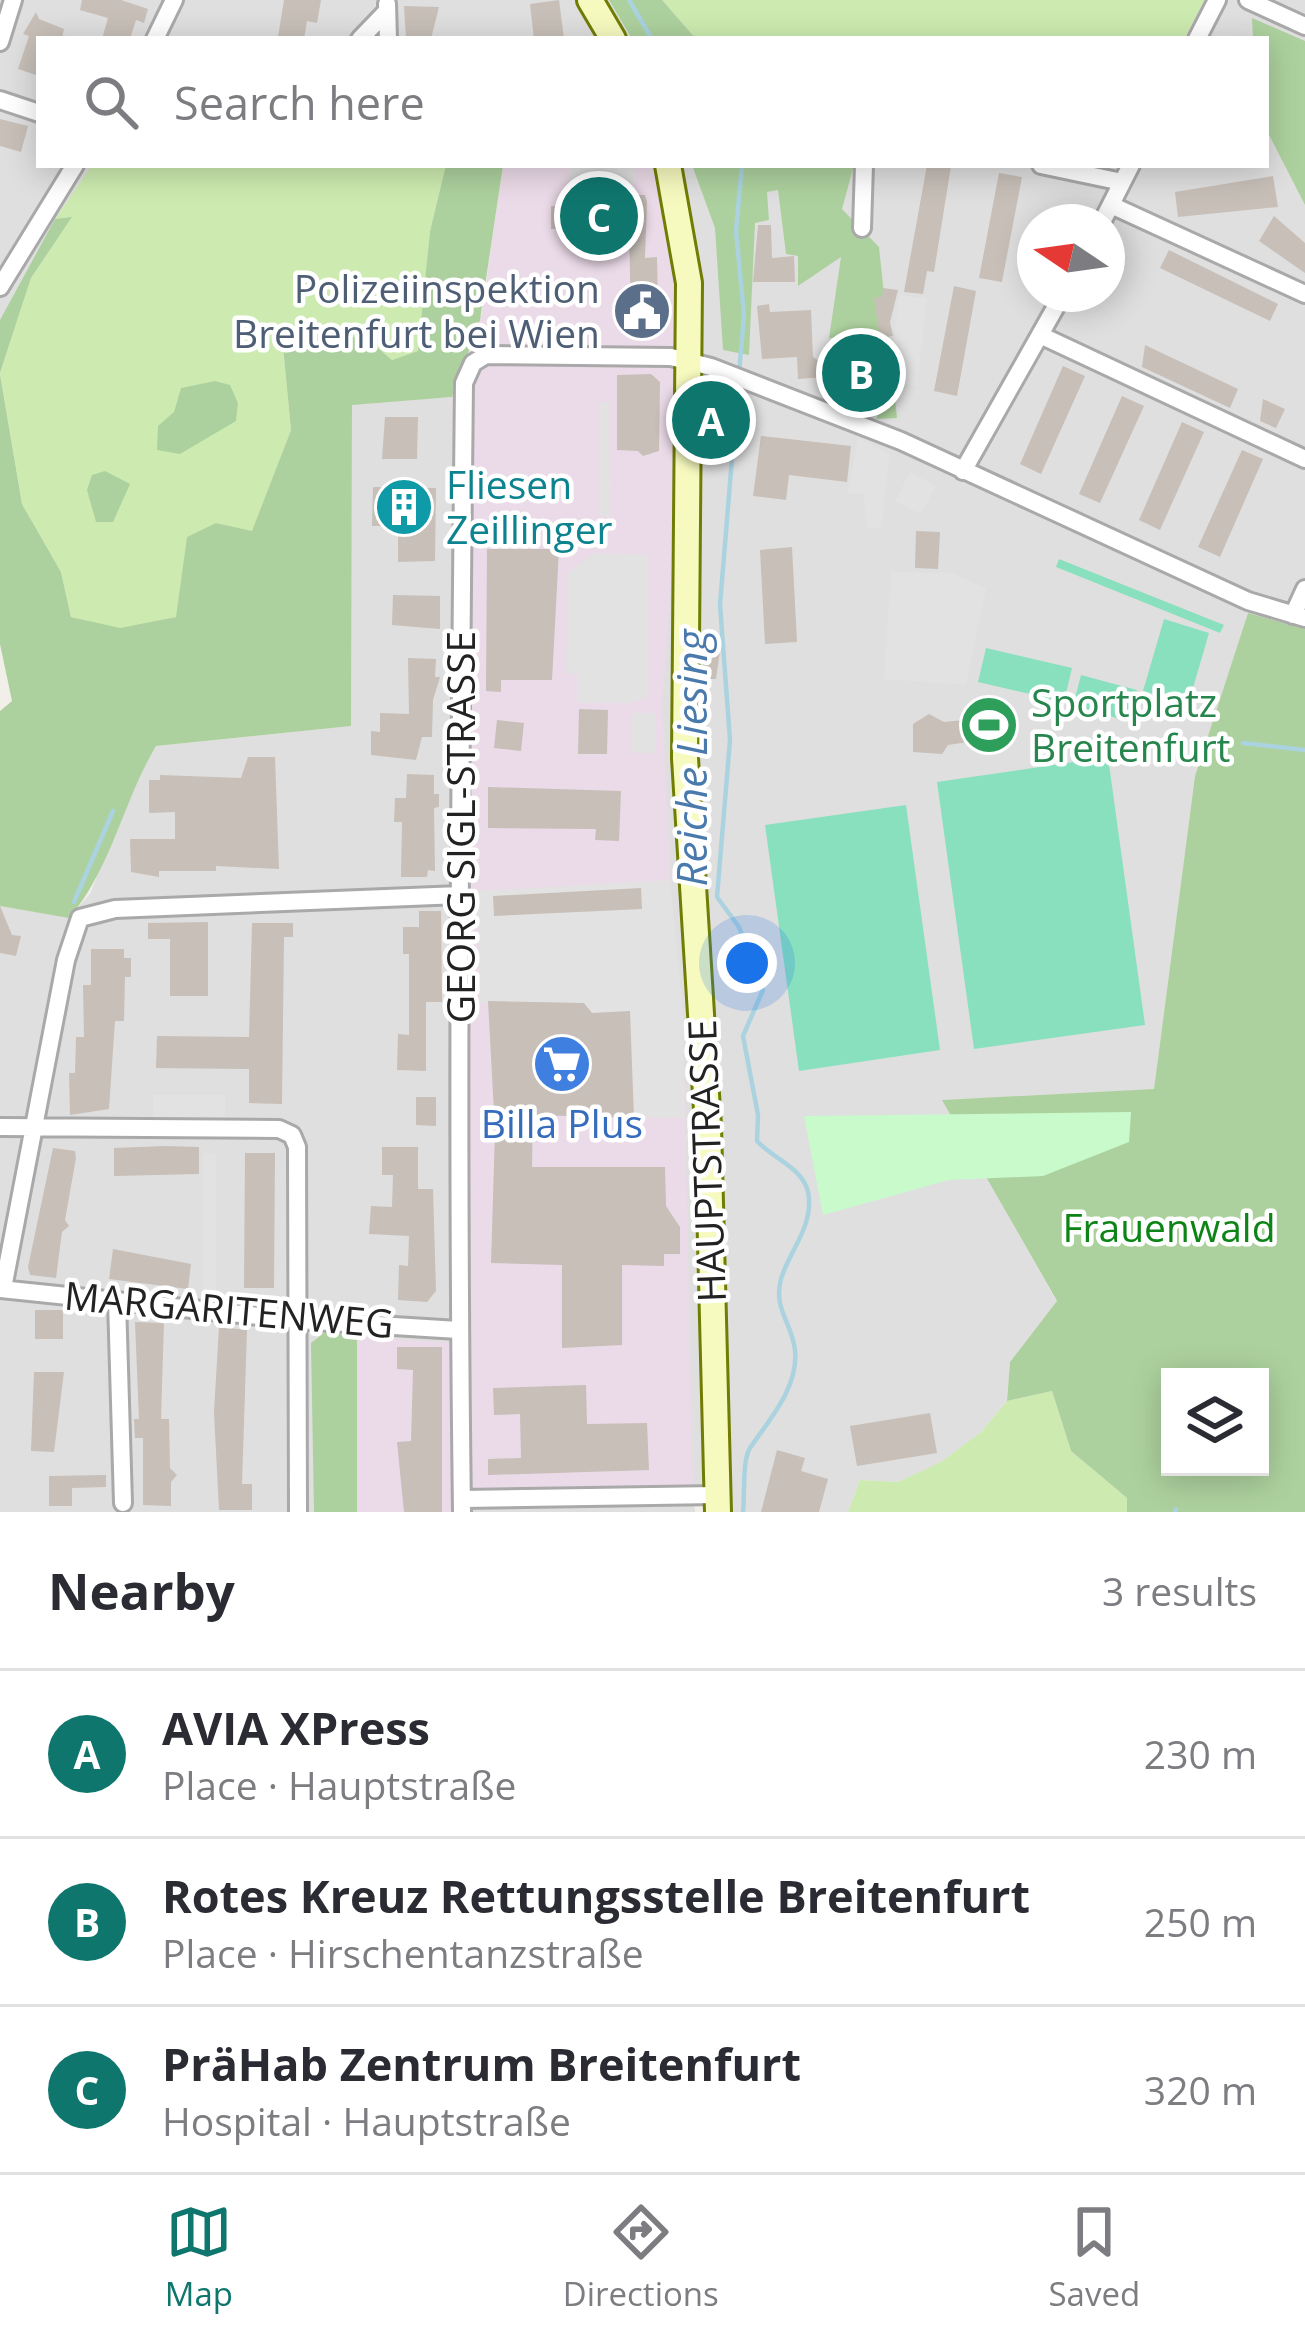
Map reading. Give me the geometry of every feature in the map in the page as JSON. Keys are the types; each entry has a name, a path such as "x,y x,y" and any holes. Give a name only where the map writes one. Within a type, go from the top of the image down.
{"main road":[{"path":"590,0 611,36"},
{"name":"HAUPTSTRASSE","path":"669,168 684,232 689,360 685,758 707,1126 718,1503"}],"street":[{"path":"0,42 13,0"},
{"path":"165,34 174,0"},
{"path":"1199,36 1217,0"},
{"path":"1248,0 1305,26"},
{"path":"362,36 387,6"},
{"path":"387,6 388,36"},
{"path":"0,100 36,112"},
{"path":"0,287 73,168"},
{"path":"862,227 864,168"},
{"path":"1069,168 1126,174 1112,204"},
{"path":"1125,221 1305,294"},
{"path":"963,471 1053,312"},
{"path":"1040,335 1305,459"},
{"name":"GEORG SIGL-STRASSE","path":"462,1506 458,1330 467,372 486,355 689,360 963,471 1248,601 1299,616"},
{"path":"1299,616 1305,589"},
{"path":"2,1289 72,929 90,912 460,895"},
{"path":"0,1127 279,1129 292,1135 297,1148 298,1512"},
{"name":"MARGARITENWEG","path":"2,1289 298,1320 458,1330"},
{"path":"117,1301 123,1503"},
{"path":"462,1506 718,1503"}],"shaded area":[{"path":"0,0 1305,0 1305,629 1248,614 1195,776 1154,1090 943,1100 1057,1302 1010,1362 1007,1401 981,1432 942,1462 898,1482 860,1480 848,1512 730,1512 693,1489 695,1512 0,1512 0,906 69,917 90,894 133,784 156,746 350,726 352,404 452,397 482,313 503,168 1269,168 1269,36 36,36 36,168 90,168 0,320"},
{"path":"503,168 657,168 676,249 675,525 662,705 675,971 683,1014 693,1488 470,1488 470,1512 357,1512 357,1336 450,1343 452,397 482,313"},
{"path":"569,168 635,168 635,184 569,184"},
{"path":"899,295 927,299 917,386 889,381"},
{"path":"599,402 609,402 610,516 600,516"},
{"path":"858,438 890,454 881,528 867,528 863,493 848,494"},
{"path":"910,472 936,486 921,514 895,501"},
{"path":"594,553 648,555 648,696 631,703 577,703 578,674 566,673 568,573"},
{"path":"891,572 953,573 986,589 966,685 884,679"},
{"path":"631,713 656,713 656,753 631,753"},
{"path":"670,880 683,1014 684,1118 634,1117 629,1011 592,1013 584,1003 479,1002 478,891"},
{"path":"153,1095 225,1095 225,1120 153,1119"},
{"path":"203,1153 216,1154 216,1295 202,1295"}],"green space":[{"path":"609,0 662,0 693,36 630,36"},
{"path":"662,0 1205,0 1186,36 693,36"},
{"path":"1252,18 1305,41 1305,205 1269,135 1269,36 1253,36"},
{"path":"90,168 445,168 430,231 419,351 392,360 370,341 283,347 291,430 252,532 216,523 176,617 120,629 71,617 61,572 22,504 0,373 31,278 71,218 55,219"},
{"path":"445,168 503,168 480,320 452,397 352,405 351,726 156,746 96,879 69,918 0,906 0,711 12,701 0,644 0,374 22,504 61,572 71,617 120,628 176,617 187,537 216,523 252,531 291,430 283,347 312,327 370,341 392,360 418,351 430,231"},
{"path":"693,168 853,168 842,209 879,247 897,418 877,419 882,359 846,338 829,338 841,257 798,286 798,256 786,254 778,190 767,192 769,220 755,223 749,355 723,350 715,228"},
{"path":"72,217 31,278 0,373 0,320 55,219"},
{"path":"215,381 230,385 238,403 236,421 180,454 157,450 158,426 174,412 181,388"},
{"path":"105,471 130,484 113,522 96,522 87,490 92,475"},
{"path":"1059,559 1224,625 1220,633 1056,567"},
{"name":"Frauenwald","path":"1248,613 1305,629 1305,1512 1127,1512 1127,1498 1071,1451 1052,1391 1007,1401 1010,1362 1057,1301 942,1100 1154,1089 1195,776"},
{"path":"1164,619 1209,633 1188,705 1143,691"},
{"path":"986,648 1072,668 1064,702 978,682"},
{"path":"1081,675 1137,690 1128,721 1073,706"},
{"path":"1108,757 1145,1025 974,1049 937,782"},
{"path":"906,805 940,1050 799,1071 765,825"},
{"path":"1131,1112 1129,1142 1043,1176 949,1180 823,1215 804,1116"},
{"path":"325,1332 357,1336 357,1512 314,1512 311,1343"},
{"path":"1052,1391 1071,1451 1127,1498 1127,1512 848,1512 860,1480 898,1482 941,1462 981,1432 1007,1401"}],"building":[{"path":"82,0 121,0 148,9 144,23 136,20 131,36 103,36 108,18 80,10"},
{"path":"284,0 321,0 317,23 307,21 304,36 278,36"},
{"path":"559,0 564,36 534,36 530,4"},
{"path":"404,6 439,7 432,36 406,36"},
{"path":"36,12 39,19 64,29 63,36 36,36 36,75 18,69 29,36 23,34"},
{"path":"0,119 28,126 21,152 0,146"},
{"path":"926,168 951,168 934,272 927,271 923,294 904,292"},
{"path":"999,173 1022,177 1002,282 979,278"},
{"path":"1273,176 1278,207 1178,217 1175,192"},
{"path":"615,195 645,195 645,258 657,257 658,305 651,306 651,315 631,316 629,230 551,229 551,206 615,205"},
{"path":"1274,216 1305,243 1305,273 1259,241"},
{"path":"758,225 771,225 772,258 794,256 795,282 753,282"},
{"path":"1169,250 1278,304 1270,321 1160,268"},
{"path":"954,286 976,291 957,396 934,391"},
{"path":"883,288 898,290 890,322 893,336 880,338 874,298 882,297"},
{"path":"769,304 770,312 811,310 813,357 820,362 881,364 880,390 853,389 854,383 840,382 841,376 798,379 797,357 762,359 757,306"},
{"path":"1145,345 1238,389 1230,408 1142,367"},
{"path":"1063,366 1085,376 1041,474 1020,464"},
{"path":"651,374 660,382 659,451 643,456 638,451 617,450 617,375"},
{"path":"1122,396 1144,406 1100,503 1079,494"},
{"path":"1263,399 1285,409 1276,428 1260,421"},
{"path":"704,405 721,406 720,436 704,435"},
{"path":"385,417 418,417 417,459 382,459"},
{"path":"1182,422 1204,432 1160,530 1139,520"},
{"path":"761,436 851,446 847,482 789,475 786,500 753,496"},
{"path":"1242,450 1263,459 1220,557 1198,547"},
{"name":"Fliesen Zeillinger","path":"373,487 436,488 435,561 398,562 398,526 372,526"},
{"path":"916,531 940,532 938,569 915,568"},
{"path":"792,547 797,642 765,644 760,550"},
{"path":"487,549 559,549 552,680 501,680 501,692 486,691"},
{"path":"393,595 440,596 440,629 392,625"},
{"path":"702,647 720,651 716,679 702,679"},
{"path":"408,658 436,659 435,677 440,677 433,700 432,737 422,737 416,760 371,755 371,731 380,732 380,713 409,714"},
{"path":"579,709 608,710 607,754 578,754"},
{"path":"929,714 944,722 964,720 968,742 948,745 942,754 913,752 913,724"},
{"path":"497,720 524,723 521,751 494,748"},
{"path":"248,757 275,757 279,869 216,866 216,871 159,871 159,877 131,872 130,839 175,839 175,812 149,813 149,780 160,780 160,775 241,778"},
{"path":"407,774 434,775 434,794 439,794 439,807 434,808 435,871 428,870 427,877 401,877 402,822 394,822 395,798 406,798"},
{"path":"488,787 621,791 619,841 595,840 596,829 488,828"},
{"path":"641,888 642,909 494,916 493,896"},
{"path":"0,906 12,935 21,936 16,956 0,953"},
{"path":"419,911 441,911 442,1002 426,1002 426,1071 397,1070 398,1034 409,1035 409,954 403,954 403,927 419,927"},
{"path":"208,922 208,996 170,996 170,939 148,939 148,923"},
{"path":"252,923 293,923 293,937 284,937 282,1104 249,1103 249,1069 156,1068 157,1036 249,1037"},
{"path":"91,949 124,949 124,958 131,958 131,977 125,977 124,1021 115,1021 109,1109 70,1115 69,1073 75,1073 76,1037 84,1037 83,985 91,985"},
{"path":"488,1001 584,1003 592,1013 630,1011 634,1118 533,1115 532,1167 665,1167 666,1206 680,1227 680,1254 664,1254 664,1266 622,1265 622,1345 562,1348 562,1265 491,1263 495,1131"},
{"path":"416,1097 436,1097 436,1126 416,1125"},
{"path":"199,1147 199,1174 114,1176 114,1148"},
{"path":"382,1147 418,1147 418,1189 433,1189 436,1291 427,1302 398,1300 399,1265 408,1266 409,1236 369,1234 371,1206 392,1207 393,1175 382,1175"},
{"path":"53,1148 75,1151 76,1158 65,1220 69,1226 62,1232 56,1278 30,1275 28,1267"},
{"path":"245,1153 275,1153 274,1288 244,1288"},
{"path":"113,1249 191,1264 188,1289 109,1279"},
{"path":"35,1310 63,1310 63,1339 35,1339"},
{"path":"135,1322 164,1323 161,1419 169,1419 170,1468 177,1475 171,1482 171,1506 143,1505 143,1438 135,1438 134,1419 139,1419"},
{"path":"219,1327 247,1330 242,1484 252,1484 252,1510 219,1510 214,1412"},
{"path":"397,1347 442,1347 442,1512 404,1512 397,1442 411,1441 413,1370 397,1369"},
{"path":"34,1372 64,1372 54,1452 31,1451"},
{"path":"586,1385 587,1424 647,1423 649,1470 488,1475 488,1459 521,1458 520,1414 494,1415 493,1388"},
{"path":"930,1413 937,1453 857,1466 850,1426"},
{"path":"777,1450 805,1458 801,1471 828,1479 819,1512 761,1512"},
{"path":"106,1475 106,1487 72,1488 72,1506 49,1506 49,1476"}],"waterway":[{"name":"Reiche Liesing","path":"629,0 650,36"},
{"name":"Reiche Liesing","path":"739,373 744,315 736,231 742,168"},
{"name":"Reiche Liesing","path":"738,385 720,605 730,740 717,897 739,927 763,990 743,1036 758,1115 757,1141 800,1176 809,1204 805,1227 779,1290 795,1364 781,1403 747,1454 743,1512"},
{"path":"1243,743 1305,750"},
{"path":"1212,745 1230,744"},
{"path":"74,902 113,811"}],"place":[{"name":"PräHab Zentrum Breitenfurt","path":"599,216"},
{"name":"Polizeiinspektion Breitenfurt bei Wien","path":"642,311"},
{"name":"Rotes Kreuz Rettungsstelle Breitenfurt","path":"861,373"},
{"name":"AVIA XPress","path":"711,420"},
{"name":"Fliesen Zeillinger","path":"404,507"},
{"name":"Sportplatz Breitenfurt","path":"989,725"},
{"name":"Billa Plus","path":"562,1064"}]}
